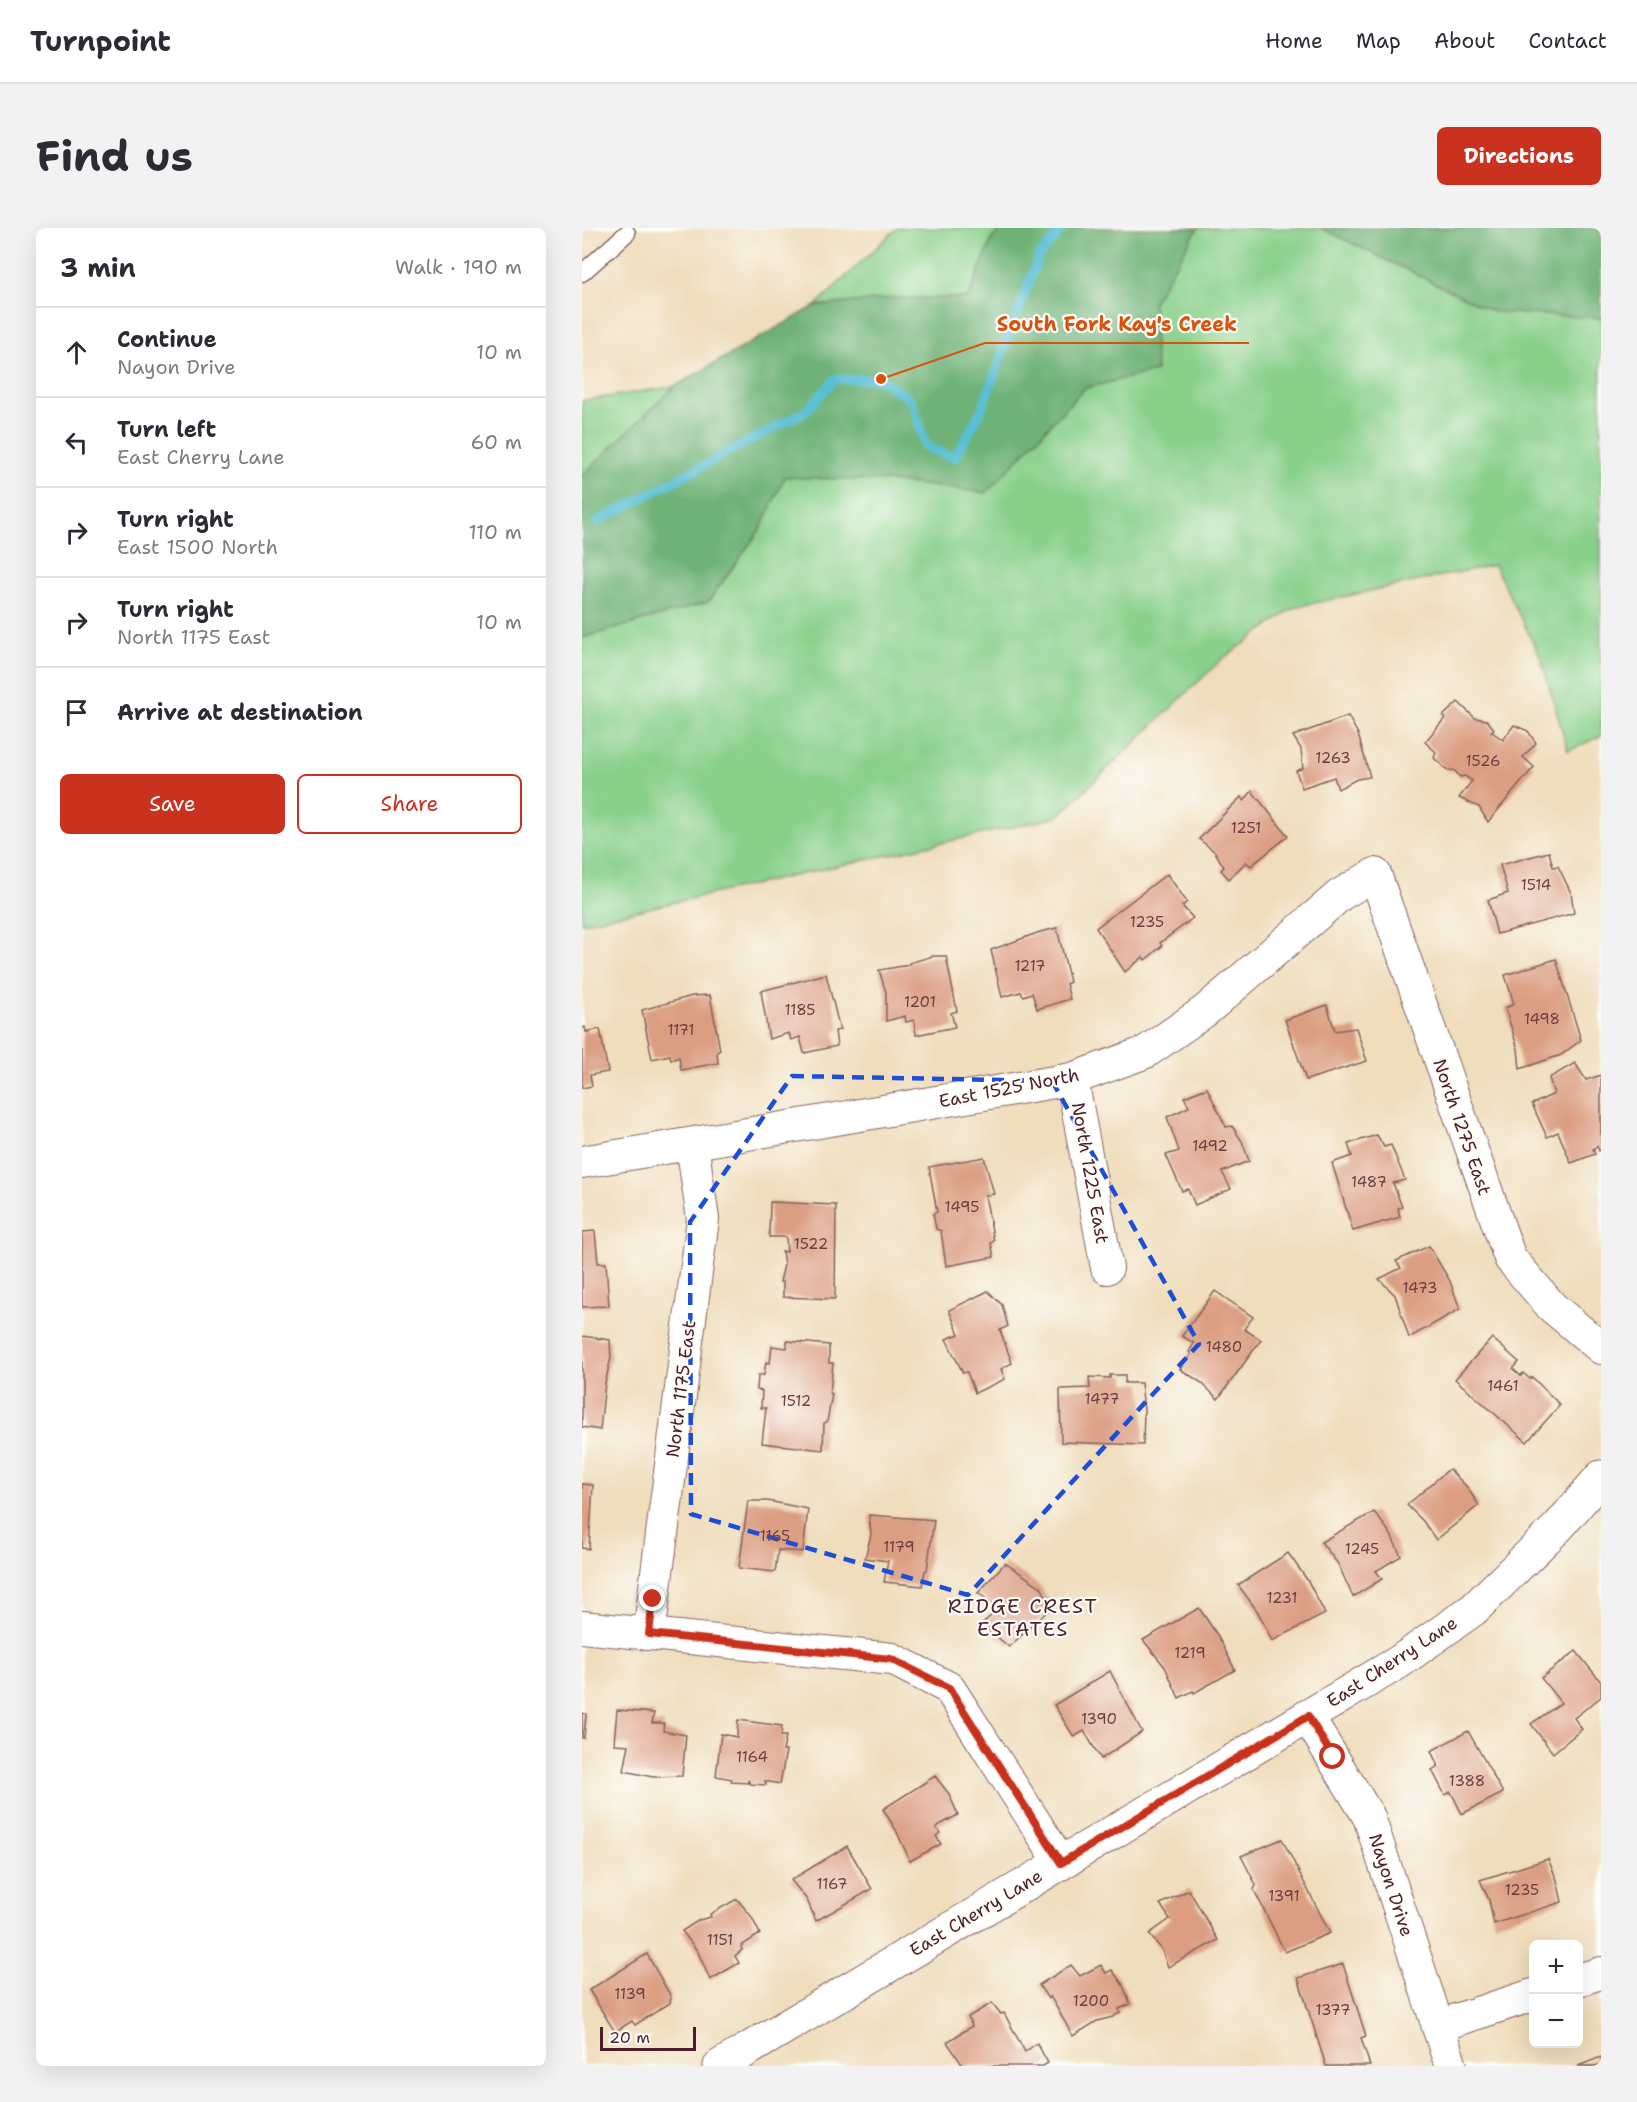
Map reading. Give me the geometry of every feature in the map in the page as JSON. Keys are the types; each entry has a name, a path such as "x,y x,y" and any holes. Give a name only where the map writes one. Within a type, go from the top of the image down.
{"street":[{"name":"East 1525 North","path":"582,1162 1072,1079 1146,1052 1205,1011 1340,895 1375,874"},
{"name":"North 1275 East","path":"1375,874 1510,1258 1552,1307 1601,1348"},
{"name":"North 1225 East","path":"1072,1079 1107,1268"},
{"name":"North 1175 East","path":"649,1634 703,1219 692,1144"},
{"name":"East Cherry Lane","path":"720,2066 1399,1662 1474,1608 1559,1526 1601,1478"},
{"path":"582,1627 891,1659 949,1688 1061,1863"},
{"name":"Nayon Drive","path":"1308,1716 1369,1817 1451,2066"},
{"path":"1583,1978 1601,1973"},
{"path":"1438,2026 1529,1996"}],"lane":[{"path":"582,273 627,233"}],"highlighted area":[{"path":"792,1076 1052,1081 1199,1344 968,1595 691,1514 690,1222"}],"green space":[{"path":"897,228 1002,228 992,239 968,298 894,298 815,306"},
{"path":"1002,228 1198,228 1153,302 1156,371 1085,388 986,493 891,481 785,477 761,528 708,602 582,638 582,476 675,386 815,306 894,298 968,298 992,239"},
{"path":"1198,228 1321,228 1494,312 1601,318 1601,736 1568,751 1541,658 1494,565 1295,607 1221,660 1057,817 582,923 582,638 708,602 761,528 785,477 891,481 986,493 1085,388 1156,371 1153,302"},
{"path":"1321,228 1601,228 1601,318 1494,312"},
{"path":"675,386 582,476 582,401"}],"building":[{"path":"1458,702 1475,718 1487,720 1494,729 1491,731 1503,740 1514,725 1528,731 1536,743 1523,757 1534,767 1488,822 1479,807 1459,798 1472,781 1465,776 1460,777 1454,770 1448,771 1434,758 1436,752 1425,742 1445,718 1443,716"},
{"path":"1348,716 1358,734 1370,777 1357,779 1338,789 1334,777 1302,788 1296,771 1303,768 1301,749 1293,736"},
{"path":"1252,791 1288,836 1251,866 1246,862 1229,879 1221,870 1224,867 1215,852 1199,839 1241,797 1244,801"},
{"path":"1549,852 1553,867 1558,866 1571,893 1574,913 1497,934 1488,900 1508,893 1500,865"},
{"path":"1167,874 1187,902 1182,906 1193,918 1160,943 1162,946 1145,960 1143,957 1125,972 1096,928"},
{"path":"1057,928 1070,982 1066,984 1070,999 1037,1009 1032,993 1023,996 1021,992 1002,997 991,950"},
{"path":"933,956 946,956 957,1011 951,1013 955,1027 916,1035 914,1020 906,1022 905,1016 886,1021 886,992 879,970 909,965 909,963"},
{"path":"1556,959 1581,1040 1561,1055 1520,1069 1518,1049 1505,1008 1514,1004 1505,975"},
{"path":"826,974 840,1030 835,1031 837,1046 804,1053 800,1037 791,1040 789,1033 769,1039 761,991"},
{"path":"710,995 720,1050 717,1052 718,1063 681,1070 679,1057 671,1060 670,1055 652,1059 642,1010 692,996"},
{"path":"1327,1005 1335,1031 1356,1028 1367,1061 1306,1080 1285,1020"},
{"path":"585,1027 586,1032 600,1029 608,1072 590,1075 592,1086 582,1088 582,1028"},
{"path":"1575,1063 1586,1080 1601,1075 1601,1150 1599,1151 1597,1146 1593,1149 1595,1154 1571,1163 1558,1132 1547,1137 1532,1104 1554,1094 1549,1078"},
{"path":"1207,1088 1226,1127 1232,1126 1242,1141 1249,1161 1222,1172 1231,1189 1195,1205 1188,1189 1182,1191 1166,1155 1179,1151 1167,1117 1189,1107 1184,1097"},
{"path":"1377,1135 1384,1147 1391,1145 1405,1180 1393,1183 1402,1207 1398,1208 1400,1217 1353,1231 1332,1163 1352,1156 1348,1144"},
{"path":"984,1157 994,1194 985,1195 994,1241 991,1243 994,1257 946,1266 941,1231 936,1229 933,1214 937,1212 929,1167"},
{"path":"770,1202 836,1205 835,1299 783,1297 783,1282 780,1282 784,1265 782,1251 787,1252 786,1237 769,1237"},
{"path":"595,1231 598,1263 606,1263 609,1306 582,1307 582,1232"},
{"path":"1429,1246 1450,1281 1460,1309 1409,1338 1395,1295 1379,1279 1401,1268 1396,1261"},
{"path":"988,1291 1002,1305 1008,1326 1000,1330 1012,1363 1001,1369 1005,1379 975,1393 967,1372 963,1373 946,1339 959,1334 949,1310"},
{"path":"1215,1291 1253,1317 1244,1329 1261,1340 1218,1399 1202,1383 1180,1369 1191,1354 1189,1352 1194,1343 1182,1336"},
{"path":"582,1336 610,1340 611,1358 605,1383 600,1430 582,1427"},
{"path":"1492,1338 1519,1362 1513,1369 1521,1376 1523,1373 1530,1379 1532,1377 1560,1405 1527,1442 1455,1379"},
{"path":"787,1341 829,1345 829,1363 833,1363 830,1393 832,1394 827,1422 824,1423 823,1450 762,1443 766,1408 761,1408 762,1391 757,1390 758,1375 764,1375 766,1362 770,1363 772,1346 787,1348"},
{"path":"1110,1375 1125,1375 1125,1383 1141,1383 1144,1410 1143,1445 1061,1442 1060,1389 1090,1388 1089,1377 1110,1378"},
{"path":"1449,1469 1466,1486 1479,1505 1436,1540 1423,1521 1407,1505"},
{"path":"582,1484 593,1485 589,1549 582,1548"},
{"path":"748,1501 768,1501 808,1509 803,1552 778,1550 775,1572 739,1568"},
{"path":"1374,1512 1390,1533 1401,1556 1376,1571 1382,1579 1353,1597 1338,1564 1321,1542"},
{"path":"869,1515 934,1520 927,1570 922,1586 884,1582 888,1561 865,1558 871,1535"},
{"path":"1288,1553 1308,1581 1325,1614 1272,1641 1258,1612 1238,1585"},
{"path":"1005,1563 1041,1587 1046,1597 1055,1604 1009,1647 982,1624 999,1608 978,1593"},
{"path":"1199,1608 1218,1636 1235,1670 1194,1693 1193,1691 1179,1698 1165,1667 1143,1640"},
{"path":"1576,1651 1601,1682 1601,1697 1574,1718 1582,1729 1553,1753 1531,1724 1561,1703 1541,1678"},
{"path":"1110,1671 1142,1732 1101,1759 1084,1731 1074,1737 1054,1705"},
{"path":"617,1710 654,1713 652,1723 664,1723 663,1731 686,1735 682,1776 653,1777 624,1771 629,1745 614,1744"},
{"path":"582,1713 586,1714 584,1738 582,1738"},
{"path":"738,1720 782,1726 781,1736 786,1736 783,1751 786,1751 780,1784 765,1781 766,1785 750,1784 748,1780 748,1783 731,1782 732,1779 716,1776 721,1734 737,1737"},
{"path":"1468,1731 1503,1793 1462,1814 1451,1792 1445,1795 1432,1770 1438,1766 1431,1751"},
{"path":"935,1776 949,1794 958,1815 936,1827 940,1833 936,1836 941,1844 910,1861 896,1830 883,1809"},
{"path":"1282,1839 1330,1933 1285,1952 1254,1890 1256,1885 1241,1856"},
{"path":"847,1846 872,1889 816,1921 807,1900 791,1880"},
{"path":"1548,1859 1557,1880 1562,1902 1494,1924 1489,1900 1480,1880"},
{"path":"1189,1890 1218,1940 1168,1967 1162,1950 1149,1934 1170,1919 1160,1904"},
{"path":"737,1899 751,1916 760,1934 741,1946 742,1950 735,1956 739,1963 710,1980 698,1952 682,1931 699,1920 711,1917 710,1914"},
{"path":"647,1954 671,1997 670,2003 635,2025 632,2021 615,2032 589,1990"},
{"path":"1343,1964 1366,2036 1361,2038 1370,2066 1326,2066 1298,1978"},
{"path":"1071,1965 1080,1976 1101,1965 1106,1973 1112,1970 1123,1985 1130,2004 1119,2009 1120,2013 1113,2017 1097,2021 1073,2036 1050,1996 1048,1999 1039,1985"},
{"path":"992,2003 1001,2014 1004,2013 1025,2052 1037,2043 1048,2063 1043,2066 963,2066 947,2042 972,2026 968,2017"},
{"path":"1601,2057 1601,2066 1578,2066"}],"waterway":[{"path":"597,522 806,411 835,379 881,379 912,401 926,447 955,458 981,411 1039,256 1064,228"}],"place":[{"name":"South Fork Kay's Creek","path":"881,379"}],"district":[{"name":"RIDGE CREST ESTATES","path":"1023,1618"}],"route":[{"path":"653,1599 649,1634 891,1659 949,1688 1061,1863 1308,1716 1333,1757"}]}
